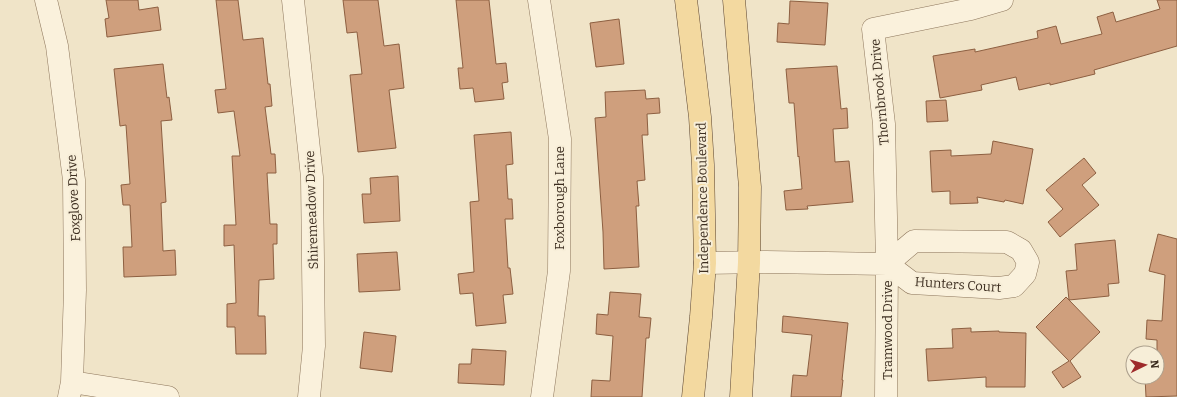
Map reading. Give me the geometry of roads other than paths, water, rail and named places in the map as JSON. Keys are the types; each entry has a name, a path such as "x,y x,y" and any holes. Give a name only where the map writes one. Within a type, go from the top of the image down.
{"main road":[{"name":"Independence Boulevard","path":"686,0 700,124 703,165 705,263 693,397"},
{"path":"734,0 750,187 749,262 741,397"}],"street":[{"name":"Foxglove Drive","path":"46,0 57,46 74,180 75,290 70,389"},
{"name":"Shiremeadow Drive","path":"293,0 312,176 314,346 309,397"},
{"name":"Foxborough Lane","path":"540,0 560,139 559,271 542,397"},
{"name":"Thornbrook Drive","path":"887,264 884,124 874,29 971,9 1002,0"},
{"name":"Hunters Court","path":"914,241 1008,242 1021,250 1028,262 1026,274 1014,286 999,288 912,283 887,264 914,241"},
{"path":"705,263 766,262 887,264"},
{"name":"Tramwood Drive","path":"886,397 887,264"},
{"path":"70,389 168,397"}]}
